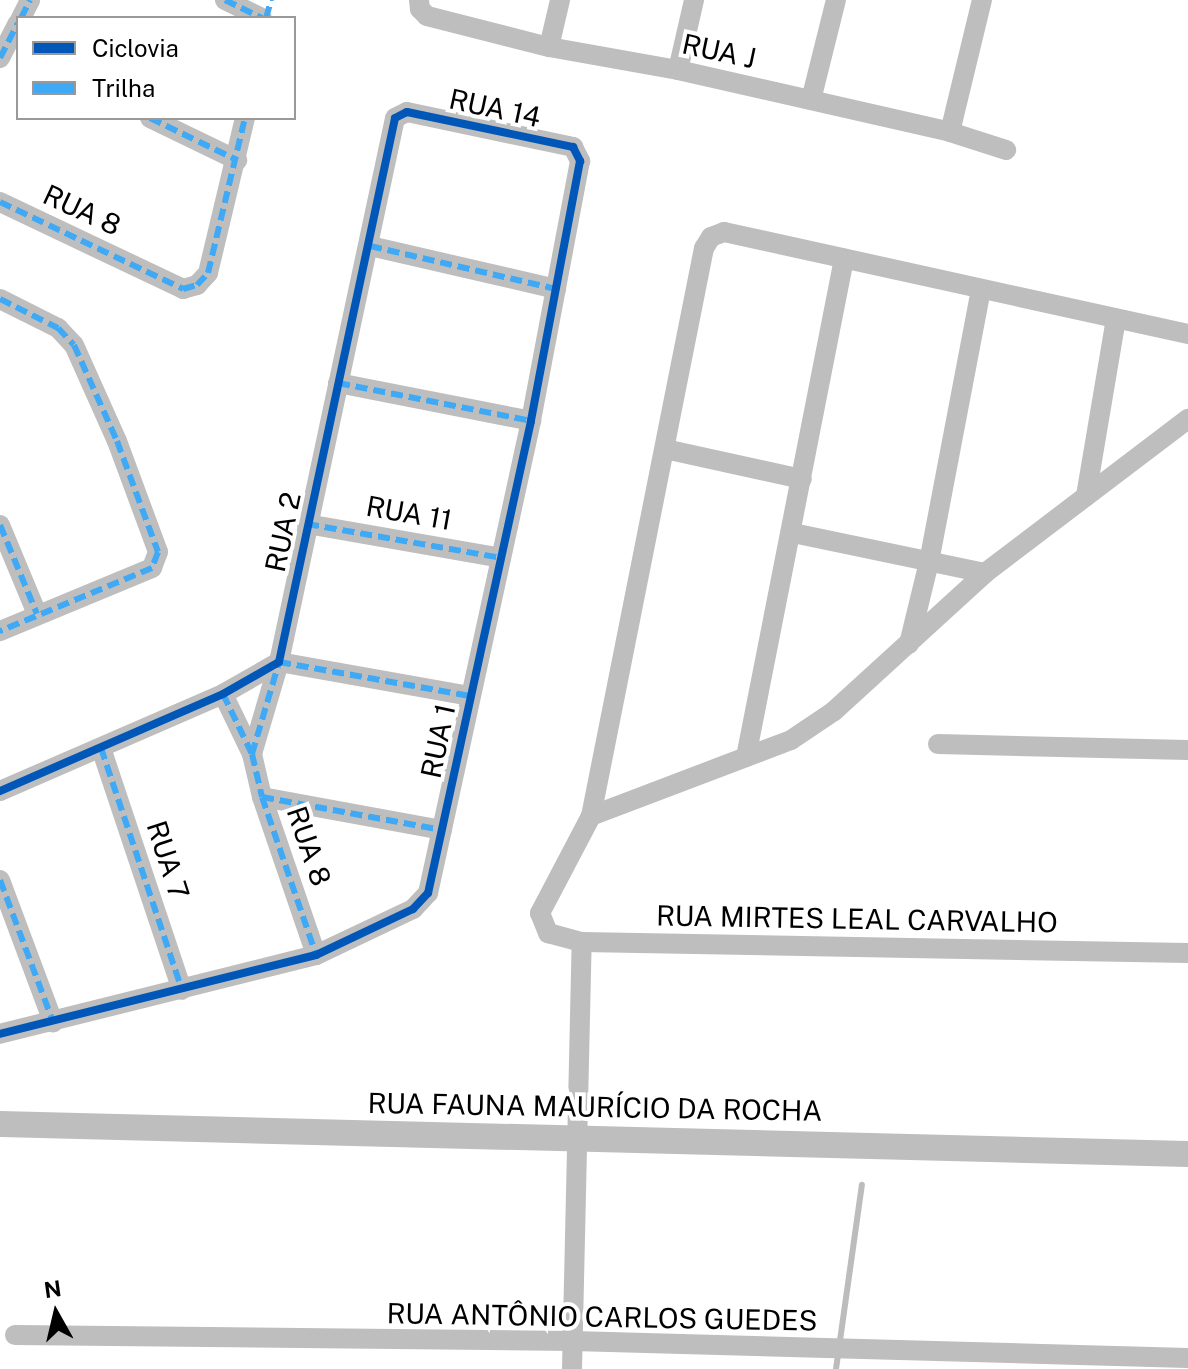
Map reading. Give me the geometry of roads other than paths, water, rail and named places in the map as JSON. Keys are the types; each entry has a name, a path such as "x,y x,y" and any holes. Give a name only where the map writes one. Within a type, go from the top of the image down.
{"street":[{"path":"225,0 260,16"},
{"path":"549,47 560,0"},
{"path":"678,70 694,0"},
{"path":"811,100 836,0"},
{"path":"950,132 982,0"},
{"name":"RUA J","path":"420,5 427,16 549,47 678,70 950,132 1006,150"},
{"path":"8,54 16,29"},
{"name":"RUA 14","path":"400,113 573,147 578,152"},
{"name":"RUA 2","path":"279,662 395,118 400,113"},
{"path":"154,120 237,160 245,120"},
{"name":"RUA 1","path":"0,1034 316,955 413,909 428,893 531,421 580,161 578,152"},
{"name":"RUA 8","path":"0,202 183,289 197,285 208,273 237,160"},
{"path":"591,816 704,248 711,237 724,232 1188,334"},
{"path":"370,246 556,289"},
{"path":"746,757 793,533 844,259"},
{"path":"909,644 929,562 981,290"},
{"path":"0,299 58,328 74,345 117,441 158,552 152,568 0,631"},
{"path":"1086,496 1116,319"},
{"path":"338,383 531,421"},
{"path":"591,816 791,740 834,711 985,573 1188,419"},
{"path":"665,449 802,479"},
{"name":"RUA 11","path":"307,524 501,558"},
{"path":"0,525 37,614"},
{"path":"793,533 985,573"},
{"path":"0,791 223,694 279,662 470,696"},
{"name":"RUA 8","path":"252,754 279,662"},
{"name":"RUA 8","path":"223,694 252,754 262,797 316,955"},
{"path":"938,744 1188,750"},
{"name":"RUA 7","path":"101,748 182,990"},
{"path":"262,797 442,830"},
{"name":"RUA MIRTES LEAL CARVALHO","path":"591,816 553,882 540,913 548,933 582,942 1188,953"},
{"path":"0,880 53,1022"},
{"path":"572,1369 582,942"},
{"name":"RUA FAUNA MAURÍCIO DA ROCHA","path":"0,1124 1188,1154"},
{"name":"RUA ANTÔNIO CARLOS GUEDES","path":"15,1335 573,1341 1188,1358"}],"waterway":[{"path":"836,1369 862,1185"}]}
